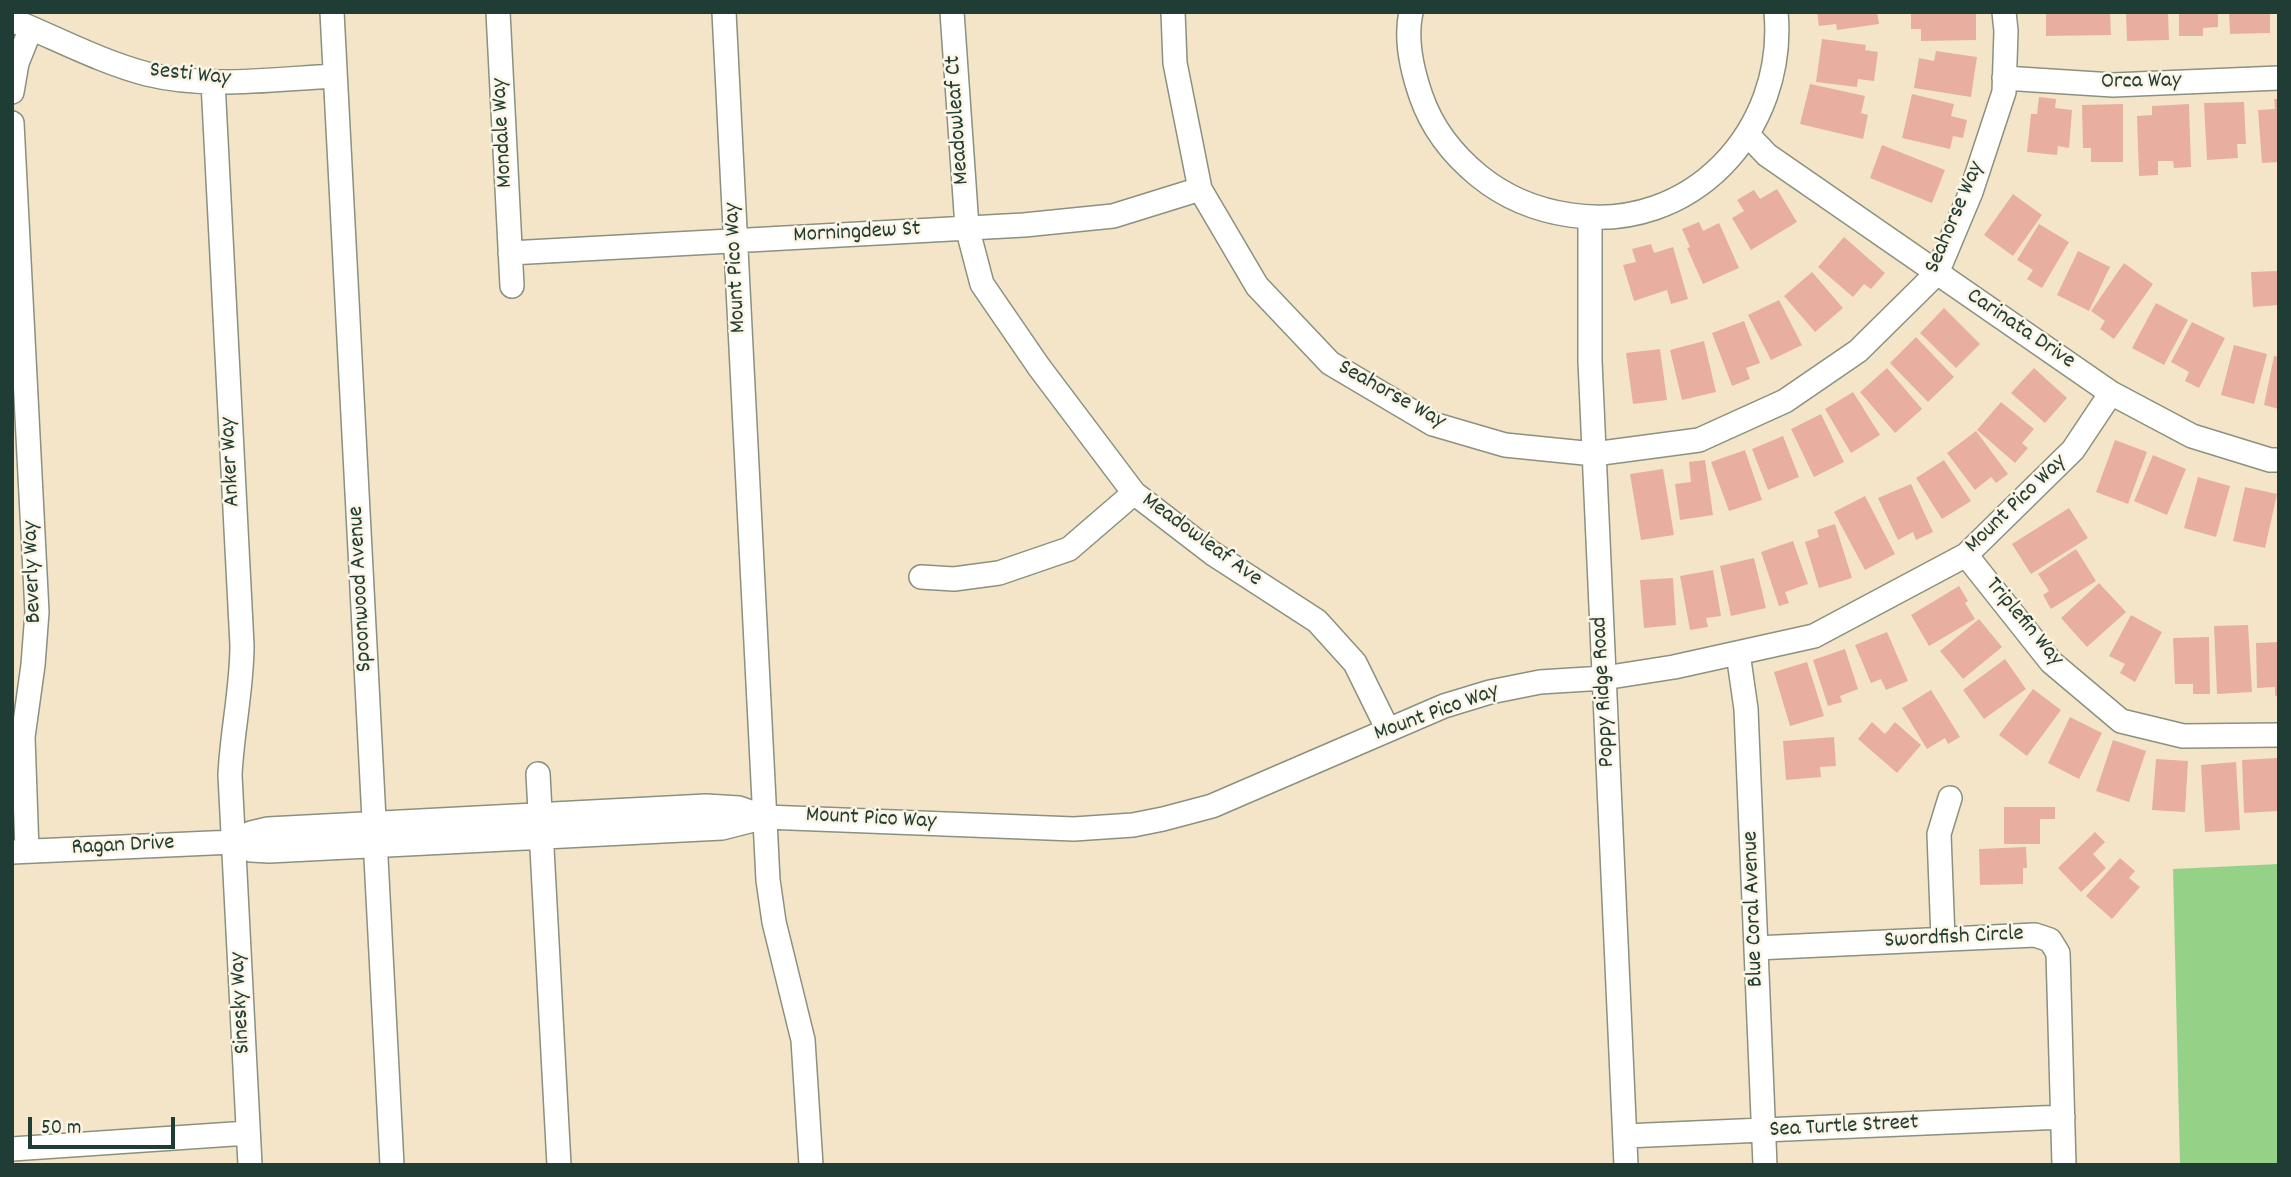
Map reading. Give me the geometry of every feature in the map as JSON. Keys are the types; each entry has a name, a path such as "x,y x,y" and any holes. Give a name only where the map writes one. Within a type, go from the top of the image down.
{"street":[{"name":"Spoonwood Avenue","path":"332,12 392,1165"},
{"name":"Mondale Way","path":"498,12 512,286"},
{"name":"Mount Pico Way","path":"724,12 768,880 774,922 803,1040 811,1165"},
{"name":"Meadowleaf Ct","path":"952,12 967,228"},
{"name":"Seahorse Way","path":"1173,12 1175,63 1200,189 1257,286 1331,363 1433,424 1505,445 1594,454 1699,440 1784,401 1858,351 1937,273 1971,192 2004,92 2004,12"},
{"path":"1410,12 1412,71 1429,118 1457,159 1496,190 1541,211 1590,219 1624,216 1672,201 1714,173 1748,135 1765,101 1777,46 1776,12"},
{"name":"Sesti Way","path":"22,24 147,74 213,82 335,76"},
{"path":"12,92 22,24"},
{"name":"Orca Way","path":"2004,78 2113,85 2279,78"},
{"name":"Anker Way","path":"213,82 242,645 241,687 230,764 233,842"},
{"name":"Beverly Way","path":"12,123 36,586 36,638 23,737 20,852"},
{"name":"Carinata Drive","path":"1748,135 1768,156 2111,393 2192,436 2270,460 2279,460"},
{"name":"Morningdew St","path":"510,253 1024,225 1113,216 1200,189"},
{"name":"Poppy Ridge Road","path":"1590,219 1590,360 1626,1165"},
{"name":"Meadowleaf Ave","path":"967,228 982,284 1039,367 1134,493 1212,553 1317,621 1355,663 1388,730"},
{"name":"Mount Pico Way","path":"375,835 541,826 722,828 765,817 1074,829 1163,820 1212,806 1444,706 1490,692 1540,682 1604,678 1674,667 1814,636 1966,555 2073,450 2111,393"},
{"path":"921,577 954,579 999,573 1069,549 1134,493"},
{"name":"Triplefin Way","path":"1966,555 2051,662 2121,722 2183,736 2279,735"},
{"name":"Blue Coral Avenue","path":"1738,653 1746,709 1765,1165"},
{"path":"538,774 559,1165"},
{"path":"1943,939 1939,834 1950,798"},
{"name":"Ragan Drive","path":"20,852 233,842 260,830 375,835"},
{"name":"Sinesky Way","path":"233,842 250,1165"},
{"name":"Swordfish Circle","path":"1756,948 2035,935 2050,940 2058,953 2064,1165"},
{"name":"Sea Turtle Street","path":"1625,1136 2063,1117"},
{"path":"12,1149 248,1133"}],"green space":[{"path":"2279,864 2279,1165 2180,1165 2173,869"}],"building":[{"path":"1817,12 1877,12 1879,24 1837,30 1836,24 1819,26"},
{"path":"1911,12 1976,12 1976,40 1921,41 1921,29 1911,29"},
{"path":"2046,12 2110,12 2111,35 2046,36"},
{"path":"2126,12 2168,12 2169,40 2127,41"},
{"path":"2179,12 2218,12 2218,27 2203,28 2203,36 2179,36"},
{"path":"2229,12 2270,12 2270,33 2230,34"},
{"path":"1822,39 1866,45 1865,50 1878,52 1874,81 1858,79 1857,87 1816,82"},
{"path":"1936,51 1977,57 1971,97 1914,88 1919,58 1934,61"},
{"path":"1810,84 1865,96 1861,113 1868,115 1863,139 1800,124"},
{"path":"1912,94 1954,104 1951,116 1967,120 1963,138 1953,136 1950,149 1902,138"},
{"path":"2039,97 2056,99 2055,108 2072,110 2069,148 2058,146 2057,155 2027,152 2031,114 2037,114"},
{"path":"2274,99 2279,99 2279,162 2262,163 2258,110 2275,109"},
{"path":"2244,102 2246,144 2237,144 2238,158 2207,160 2204,103"},
{"path":"2123,104 2123,162 2091,162 2091,148 2083,148 2082,105"},
{"path":"2189,104 2191,167 2174,168 2173,161 2158,161 2158,175 2139,176 2137,116 2152,115 2152,106"},
{"path":"1882,145 1945,170 1932,203 1870,178"},
{"path":"1777,189 1797,222 1751,250 1732,218 1744,211 1737,200 1754,190 1760,199"},
{"path":"2013,194 2042,215 2013,256 1984,235"},
{"path":"1699,222 1703,231 1719,223 1739,268 1703,284 1687,248 1690,247 1682,229"},
{"path":"2039,224 2069,242 2042,288 2027,279 2033,270 2017,260"},
{"path":"1844,237 1885,273 1871,289 1864,284 1853,297 1818,267"},
{"path":"1651,244 1654,253 1673,247 1688,299 1671,304 1667,290 1634,301 1623,265 1636,262 1632,249"},
{"path":"2078,251 2110,267 2089,311 2057,295"},
{"path":"2124,263 2153,284 2114,339 2100,329 2105,321 2091,311"},
{"path":"2279,271 2279,305 2253,307 2251,272"},
{"path":"1812,272 1843,308 1815,332 1784,296"},
{"path":"1779,300 1802,345 1771,360 1748,315"},
{"path":"2156,303 2188,320 2164,365 2132,348"},
{"path":"1944,308 1980,344 1956,368 1920,333"},
{"path":"1744,321 1760,363 1746,368 1750,379 1732,386 1712,333"},
{"path":"2192,322 2225,338 2199,388 2185,381 2189,372 2171,362"},
{"path":"1916,337 1954,377 1928,402 1890,363"},
{"path":"1704,341 1716,392 1682,400 1670,350"},
{"path":"2234,345 2267,354 2254,404 2221,395"},
{"path":"1660,349 1667,400 1633,404 1626,353"},
{"path":"2274,356 2279,357 2279,409 2264,405"},
{"path":"1887,368 1922,409 1895,433 1860,392"},
{"path":"2034,368 2067,398 2045,423 2011,393"},
{"path":"1853,392 1880,435 1851,453 1825,409"},
{"path":"2001,402 2034,429 2022,443 2028,448 2015,463 1977,430"},
{"path":"1821,414 1844,462 1814,477 1791,429"},
{"path":"1976,431 2008,474 1996,483 1991,477 1975,490 1947,453"},
{"path":"1783,436 1799,477 1768,490 1752,449"},
{"path":"2115,440 2147,452 2128,504 2096,492"},
{"path":"1745,450 1762,500 1729,511 1711,462"},
{"path":"2153,455 2186,469 2167,515 2134,501"},
{"path":"1705,460 1713,515 1680,520 1675,484 1691,482 1689,462"},
{"path":"1944,460 1971,501 1942,519 1916,478"},
{"path":"1663,469 1674,535 1641,540 1630,474"},
{"path":"2198,477 2230,486 2216,537 2184,528"},
{"path":"1911,484 1933,532 1916,540 1913,532 1898,540 1878,498"},
{"path":"2245,487 2277,494 2265,548 2233,541"},
{"path":"1865,496 1895,554 1865,570 1834,512"},
{"path":"2069,508 2088,538 2031,574 2012,544"},
{"path":"1835,524 1852,578 1819,588 1805,542 1819,537 1817,530"},
{"path":"1793,541 1808,584 1785,592 1789,603 1779,606 1761,552"},
{"path":"2076,549 2096,581 2051,609 2043,595 2049,591 2038,574"},
{"path":"1754,558 1766,608 1731,616 1720,566"},
{"path":"1713,570 1721,616 1706,618 1708,627 1690,630 1680,576"},
{"path":"1673,578 1676,625 1644,628 1640,580"},
{"path":"2099,583 2126,612 2087,647 2061,618"},
{"path":"1959,586 1975,619 1929,646 1911,615"},
{"path":"2131,615 2162,632 2135,682 2120,673 2125,664 2109,656"},
{"path":"1979,619 2002,647 1963,679 1940,651"},
{"path":"2248,625 2252,692 2217,694 2214,626"},
{"path":"1887,632 1908,681 1886,690 1881,679 1871,683 1855,645"},
{"path":"2209,637 2210,694 2193,694 2193,684 2175,684 2173,638"},
{"path":"2279,642 2279,695 2275,696 2275,687 2257,688 2256,643"},
{"path":"1845,649 1858,689 1840,696 1842,702 1828,706 1813,660"},
{"path":"2005,659 2026,689 1984,719 1963,690"},
{"path":"1807,662 1824,716 1790,726 1774,672"},
{"path":"2033,689 2061,710 2027,756 1999,735"},
{"path":"1931,690 1960,737 1948,744 1945,738 1927,749 1902,708"},
{"path":"2070,717 2102,733 2079,779 2048,763"},
{"path":"1872,722 1885,734 1895,722 1921,745 1897,773 1858,739"},
{"path":"1834,737 1836,766 1820,767 1821,777 1786,780 1783,741"},
{"path":"2113,740 2146,751 2129,802 2096,791"},
{"path":"2277,758 2279,811 2244,813 2242,760"},
{"path":"2156,759 2188,761 2185,812 2152,810"},
{"path":"2236,762 2240,830 2205,832 2201,765"},
{"path":"2004,807 2055,807 2055,819 2040,819 2040,844 2004,844"},
{"path":"2095,832 2105,842 2093,854 2106,868 2081,892 2058,868"},
{"path":"2026,847 2027,868 2023,868 2023,884 1980,885 1979,849"},
{"path":"2120,858 2135,871 2129,878 2140,887 2112,919 2086,896"}]}
